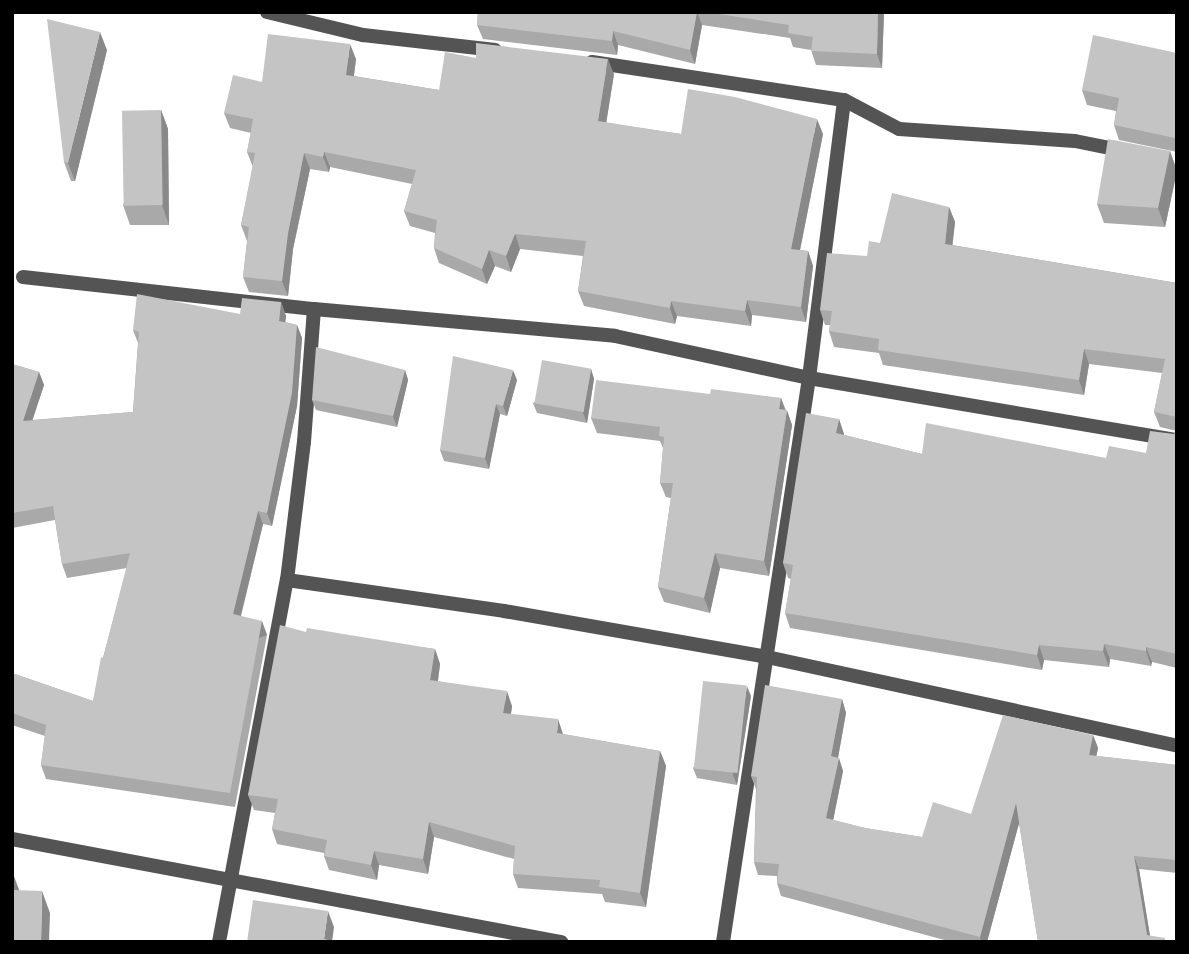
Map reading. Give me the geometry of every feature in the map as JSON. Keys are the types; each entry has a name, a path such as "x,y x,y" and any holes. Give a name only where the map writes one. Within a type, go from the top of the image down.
{"street":[{"path":"267,12 363,34 513,52"},
{"path":"582,61 844,100 900,129 1075,141 1139,154"},
{"path":"723,942 809,378 844,100"},
{"path":"23,277 314,309 615,336 809,378 1177,440"},
{"path":"219,942 287,580 304,442 314,309"},
{"path":"287,580 504,611 767,657 1177,746"},
{"path":"12,839 561,942"}],"building":[{"path":"478,12 697,12 690,50 613,31 612,41 477,25"},
{"path":"706,12 878,12 877,54 811,51 813,37 788,33 789,25"},
{"path":"47,19 100,32 68,163 64,162"},
{"path":"268,34 350,44 346,75 439,90 445,52 476,58 476,43 608,59 598,121 681,134 688,89 735,97 817,119 791,249 808,251 801,307 747,300 745,311 671,301 670,308 578,291 586,241 515,234 506,256 489,250 482,269 434,248 437,220 404,211 416,170 324,152 323,157 304,153 288,233 282,281 243,277 249,227 241,225 255,153 247,152 253,119 224,113 233,75 262,82"},
{"path":"1093,35 1177,53 1175,138 1114,125 1119,98 1082,90"},
{"path":"161,110 163,205 124,206 122,111"},
{"path":"1108,139 1170,151 1158,208 1097,204"},
{"path":"892,193 949,207 945,244 1177,283 1177,417 1154,412 1165,359 1084,349 1079,380 878,350 879,339 829,331 832,311 820,310 827,253 867,256 869,241 880,243"},
{"path":"137,294 240,314 242,298 281,302 279,321 297,325 292,393 267,513 258,511 233,614 262,621 230,793 41,765 46,725 12,713 12,673 93,701 101,657 103,658 130,553 62,564 53,506 12,513 12,364 39,372 23,421 133,412 139,332 133,330"},
{"path":"316,347 405,370 393,416 312,400"},
{"path":"453,356 513,370 503,406 496,404 485,458 440,450"},
{"path":"542,360 591,369 584,412 534,403"},
{"path":"596,380 710,394 711,389 781,398 779,409 787,410 764,561 715,553 704,598 658,587 673,483 660,483 664,437 659,436 660,427 591,418"},
{"path":"806,413 839,419 836,433 922,454 926,423 1106,458 1109,446 1146,453 1150,431 1174,434 1177,431 1177,654 1146,647 1146,651 1104,644 1103,651 1039,645 1037,655 785,613 793,565 783,563"},
{"path":"280,625 306,632 307,628 435,649 430,680 507,691 503,713 558,719 557,733 660,751 640,893 599,887 600,880 513,874 515,846 429,822 423,859 374,851 371,865 324,856 327,840 272,829 278,799 248,795"},
{"path":"703,681 747,686 738,773 694,769"},
{"path":"765,685 842,699 831,756 839,758 826,818 865,828 922,837 933,802 971,814 1003,715 1093,735 1089,755 1177,765 1177,860 1134,856 1147,935 1165,938 1165,942 1038,942 1016,803 980,937 777,883 779,864 754,862 757,777 751,776"},
{"path":"12,876 14,890 42,891 41,942 12,942"},
{"path":"253,900 328,911 324,939 335,942 247,942"}]}
